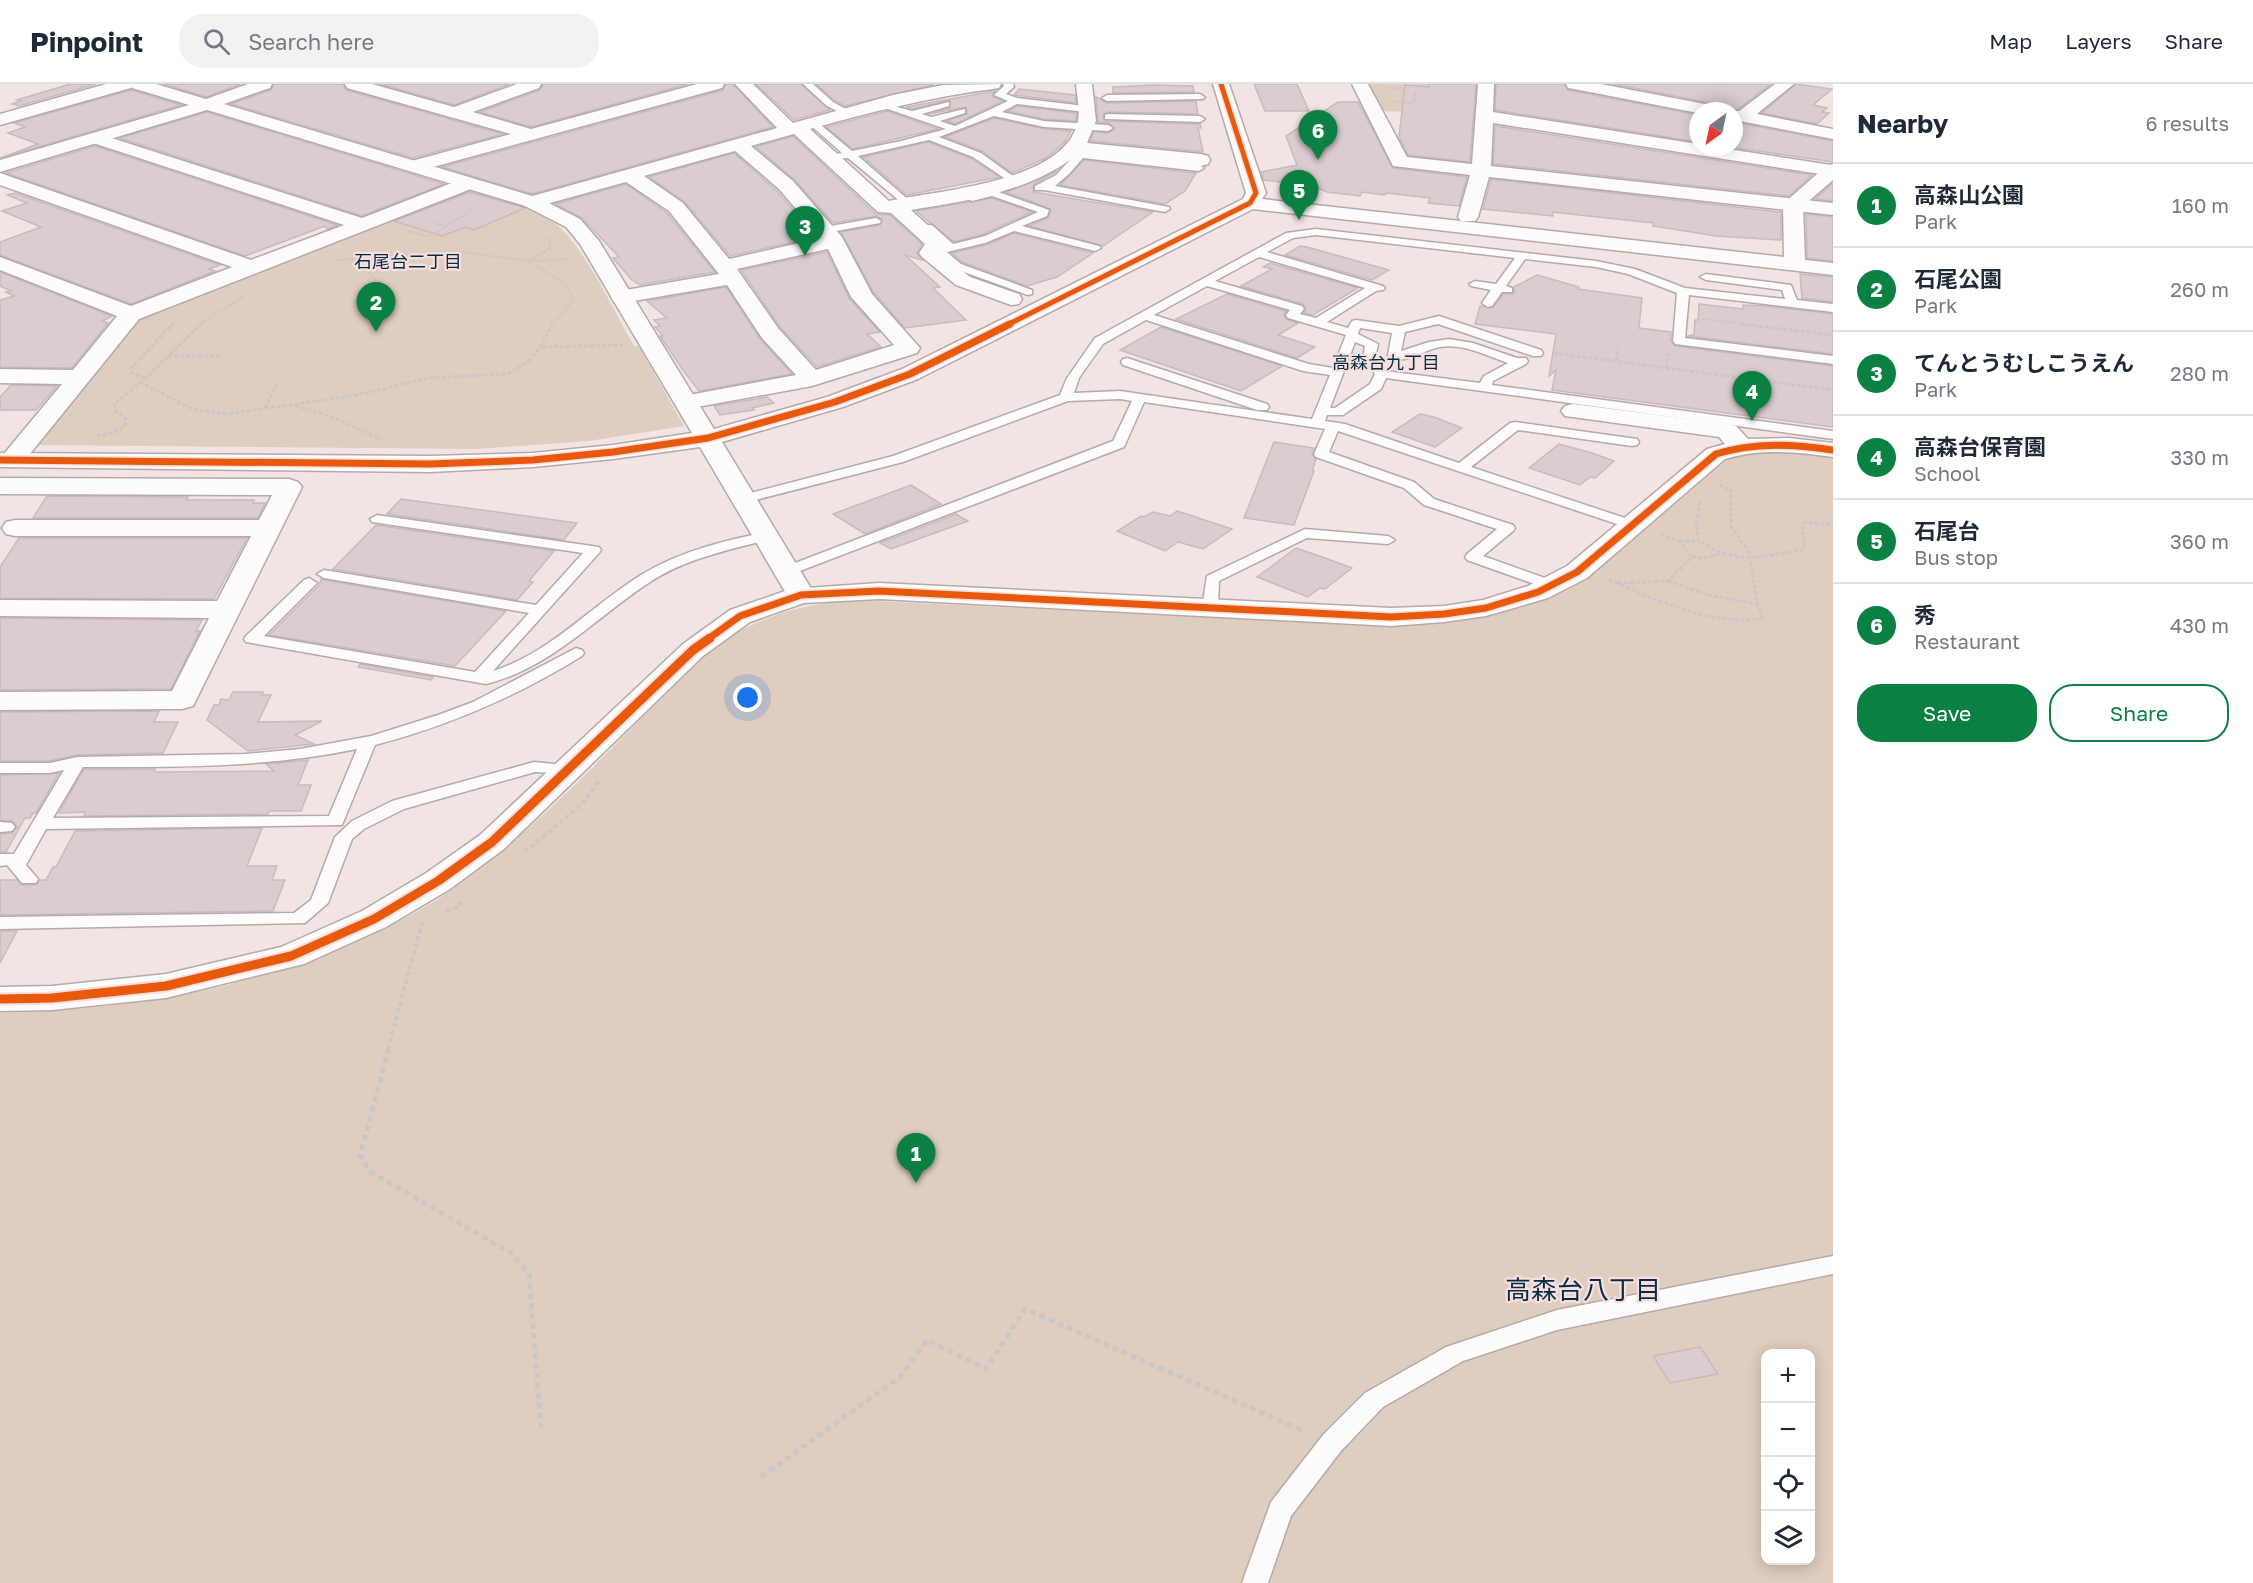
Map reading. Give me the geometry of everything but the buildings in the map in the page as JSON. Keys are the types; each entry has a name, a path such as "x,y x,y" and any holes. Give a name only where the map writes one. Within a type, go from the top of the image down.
{"street":[{"path":"0,120 125,84"},
{"path":"138,84 415,166 470,193 532,202 573,223 589,241 794,583"},
{"path":"0,166 206,105 264,84"},
{"path":"353,84 530,134"},
{"path":"378,91 399,84"},
{"path":"455,113 533,84"},
{"path":"415,166 716,84"},
{"path":"743,84 799,126 885,208 901,199 953,198 1014,186 1056,161 1083,150 1200,164"},
{"path":"882,84 891,101"},
{"path":"1083,150 1086,118 1084,84"},
{"path":"1221,84 1253,198"},
{"path":"1360,84 1400,162 1833,209"},
{"path":"1468,217 1481,171 1486,84"},
{"path":"1574,84 1689,106"},
{"path":"1743,112 1786,84"},
{"path":"532,202 891,101 970,86 996,90"},
{"path":"0,107 21,114"},
{"path":"1485,116 1832,170"},
{"path":"1743,116 1833,134"},
{"path":"96,138 362,224"},
{"path":"686,402 812,379 909,348 862,297 830,235 786,185 738,144"},
{"path":"1793,204 1832,170"},
{"path":"629,175 676,207 728,272 770,333 812,379"},
{"path":"0,179 251,267"},
{"path":"6,460 80,377 131,314 362,224 470,193"},
{"path":"1253,198 1795,259 1833,257"},
{"path":"6,460 404,464 532,460 614,452 708,438 835,402 910,374 1253,198 1468,217 1795,259 1833,269"},
{"path":"901,199 936,243 929,253 963,281 1019,295"},
{"path":"1793,204 1795,259"},
{"path":"622,297 728,272 830,235"},
{"path":"0,263 131,314"},
{"path":"0,287 25,273"},
{"path":"0,376 80,377"},
{"path":"1573,411 1667,418 1726,432 1740,446"},
{"path":"0,999 52,998 166,986 291,956 375,920 454,870 492,842 693,650 740,616 794,583 879,591 1391,617 1444,614 1486,608 1538,592 1580,569 1716,454 1740,446 1771,444 1833,450"},
{"path":"0,486 289,487 182,700 0,701"},
{"path":"7,538 45,486"},
{"path":"7,538 268,528"},
{"path":"0,608 226,610"}],"lane":[{"path":"808,84 830,104 848,113"},
{"path":"996,90 1009,87 1008,84"},
{"path":"1014,186 1042,188 1069,170 1083,150 1108,128 1106,84"},
{"path":"996,90 1016,101 1086,118 1108,128"},
{"path":"1107,98 1200,97"},
{"path":"891,101 912,114 953,128"},
{"path":"830,158 886,149 953,128 1016,101"},
{"path":"912,114 946,104"},
{"path":"930,120 962,111"},
{"path":"991,113 1044,124 1086,118"},
{"path":"1108,117 1200,119"},
{"path":"799,126 852,154 901,199"},
{"path":"927,136 977,155 1044,210 1043,214 977,244 940,252 957,266 1019,295"},
{"path":"951,248 910,211 993,193 1014,186 1042,188 1165,209"},
{"path":"830,235 876,221"},
{"path":"1013,227 1070,244 1098,248"},
{"path":"1049,236 1062,229"},
{"path":"1066,397 1073,378 1099,341 1290,235 1316,232 1614,267 1656,279 1683,291 1833,308"},
{"path":"1070,244 1087,234"},
{"path":"1258,253 1377,287 1317,322"},
{"path":"1488,303 1504,290 1522,256"},
{"path":"1706,277 1787,287 1792,303"},
{"path":"744,499 898,459 1066,397 1120,395 1272,417 1320,417 1338,412 1376,386 1376,369 1369,358 1372,344 1352,334 1292,315 1298,309 1206,282"},
{"path":"1475,284 1504,290"},
{"path":"1683,291 1678,341 1833,360"},
{"path":"1145,316 1307,368 1337,372"},
{"path":"1320,417 1356,324 1399,330 1438,320 1537,353"},
{"path":"1440,343 1447,323"},
{"path":"1399,330 1394,355 1404,356 1440,343 1473,347 1518,363"},
{"path":"1486,384 1537,353"},
{"path":"1127,362 1273,411 1272,417"},
{"path":"1376,369 1486,384 1667,418 1833,435"},
{"path":"794,583 1119,444 1140,398"},
{"path":"1320,417 1333,426 1632,525"},
{"path":"1333,426 1321,454 1409,485 1429,502 1508,528 1472,557 1551,585"},
{"path":"1461,468 1515,426 1632,442"},
{"path":"377,519 594,550 479,677"},
{"path":"1210,608 1212,579 1305,533 1388,540"},
{"path":"309,584 252,639 486,679 509,673 550,651 645,579 684,557 766,536"},
{"path":"324,574 541,610"},
{"path":"0,768 50,768 77,762 250,759 299,754 368,742 433,723 504,694 546,673 576,653"},
{"path":"336,821 368,742"},
{"path":"29,879 16,866 77,762"},
{"path":"0,923 297,919 319,903 344,837 358,825 398,805 534,767 568,770"},
{"path":"41,824 336,821 358,825"},
{"path":"0,860 20,860"},
{"path":"1255,1583 1280,1510 1332,1443 1374,1400 1455,1354 1557,1320 1833,1265"}],"path":[{"path":"1382,88 1395,101 1412,103 1415,101 1414,93"},
{"path":"406,230 427,236 447,228 464,212 479,206 470,193"},
{"path":"528,261 549,249 550,241 541,232"},
{"path":"330,260 454,251 528,261 598,256"},
{"path":"357,312 354,303 379,283 369,273 369,257"},
{"path":"140,382 192,409 226,414 352,396 429,378 507,374 519,369 542,347 553,322 574,299 572,290 561,280 528,261"},
{"path":"88,436 115,432 125,426 126,419 115,410 114,404 146,378 195,328 252,291"},
{"path":"1681,316 1833,335"},
{"path":"146,378 132,373 131,368 180,317"},
{"path":"542,347 650,343"},
{"path":"1616,361 1618,347"},
{"path":"1537,353 1616,361 1833,390"},
{"path":"167,356 222,357"},
{"path":"265,409 277,384"},
{"path":"292,405 332,417 396,445 404,464"},
{"path":"1580,569 1645,597 1681,609 1750,622 1763,619 1763,613 1758,604 1750,557 1746,547 1732,530 1729,521 1733,495 1731,490 1713,485"},
{"path":"1699,541 1696,526 1704,494"},
{"path":"1679,541 1692,557 1703,558 1720,554 1750,557 1802,550 1805,545 1802,526 1806,522 1833,525"},
{"path":"1632,525 1679,541 1699,541 1720,554"},
{"path":"1668,582 1692,557"},
{"path":"1617,583 1668,582 1712,596 1758,604"},
{"path":"435,912 456,908 464,900 470,880 454,870"},
{"path":"424,913 360,1155 369,1171 511,1253 529,1274 541,1430"},
{"path":"761,1478 900,1377 927,1341 986,1369 1025,1309 1332,1443"}],"shaded area":[{"path":"1366,84 1479,84 1477,114 1381,111"},
{"path":"465,189 532,211 553,222 564,232 586,261 634,346 639,346 684,426 589,441 476,449 34,445 137,318"},
{"path":"1776,450 1833,456 1833,1583 0,1583 0,1013 108,1006 216,988 270,972 340,946 409,916 442,897 523,833 585,775 704,654 739,632 774,616 811,606 852,600 1394,626 1470,618 1519,607 1590,577 1729,458 1740,454"}],"cycle path":[{"path":"0,460 430,464 533,460 613,452 708,438 835,402 910,374 1250,203 1256,193 1221,84"},
{"path":"0,999 52,998 166,986 291,956 374,919 438,881 492,842 693,650 740,616 801,595 879,591 1391,617 1444,614 1486,608 1538,592 1577,572 1716,454 1745,447 1774,444 1833,450"}],"place":[{"name":"秀","path":"1318,160"},
{"name":"石尾台","path":"1299,220"},
{"name":"てんとうむしこうえん","path":"805,256"},
{"name":"石尾公園","path":"376,332"},
{"name":"高森台保育園","path":"1752,421"},
{"name":"高森山公園","path":"916,1183"}],"district":[{"name":"石尾台二丁目","path":"408,262"},
{"name":"高森台九丁目","path":"1386,363"},
{"name":"高森台八丁目","path":"1583,1290"}]}
